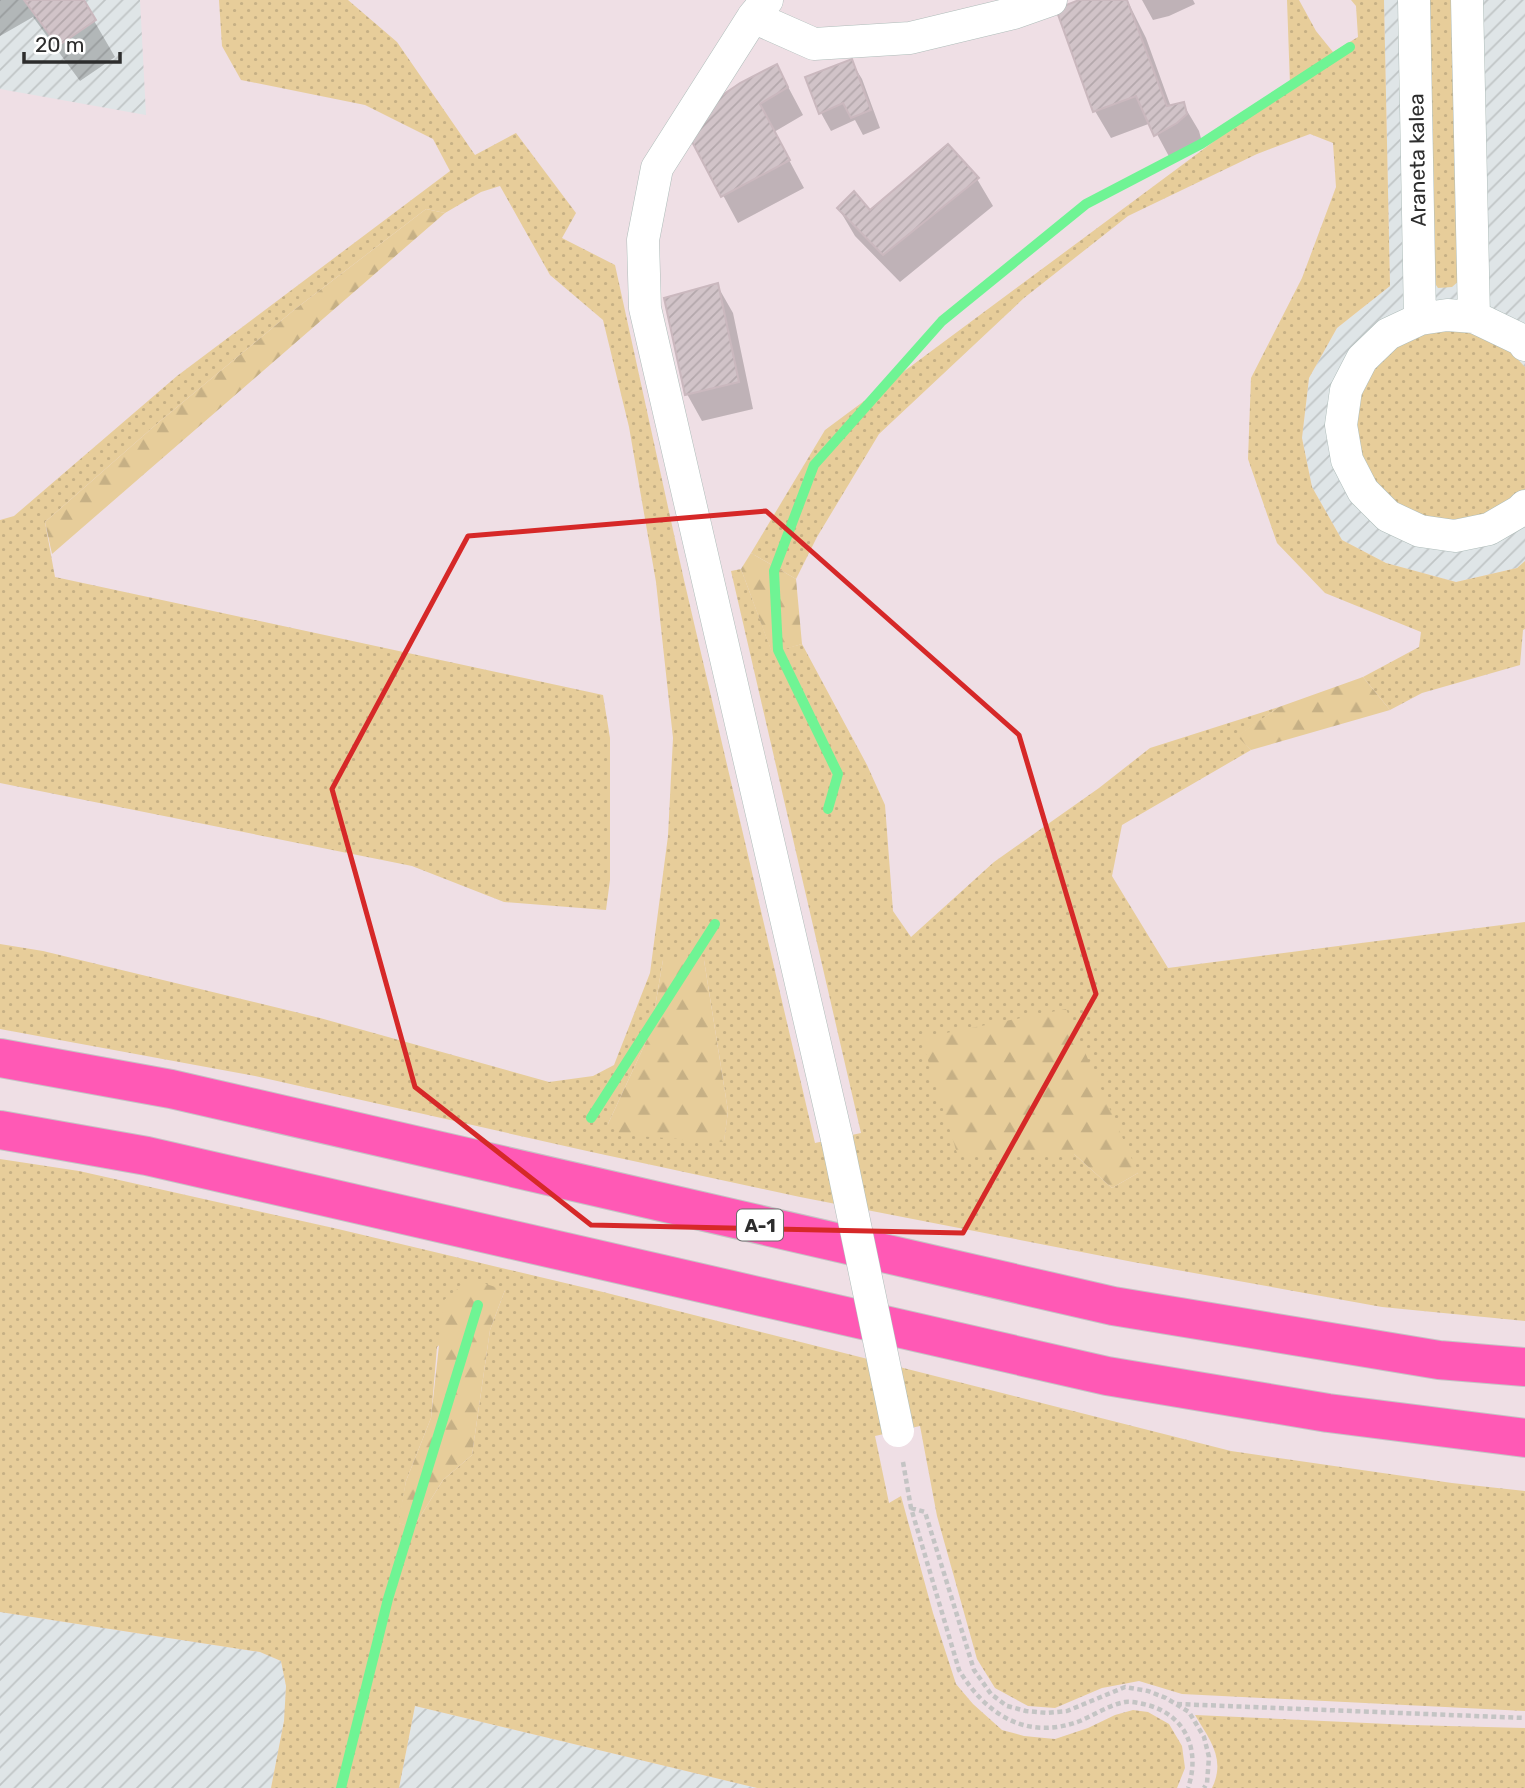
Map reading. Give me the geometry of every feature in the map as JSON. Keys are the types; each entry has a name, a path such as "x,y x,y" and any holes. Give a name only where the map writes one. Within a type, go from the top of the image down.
{"highway":[{"name":"A-1","path":"0,1058 171,1089 1113,1306 1438,1360 1525,1367"},
{"path":"0,1130 161,1158 1107,1376 1328,1413 1525,1438"},
{"path":"1438,1360 1525,1359"},
{"path":"1328,1413 1502,1460 1525,1463"}],"street":[{"path":"898,1431 837,1139 645,307 643,240 657,167 760,9 814,44 910,38 1014,13 1051,0"},
{"name":"Araneta kalea","path":"1414,0 1420,319"},
{"path":"1467,0 1474,317"},
{"path":"1525,345 1522,340 1474,317 1447,314 1420,319 1388,334 1362,359 1346,390 1341,425 1346,460 1363,491 1388,516 1420,531 1455,536 1489,529 1525,506"}],"path":[{"path":"898,1431 911,1508 959,1670 970,1687 1006,1719 1031,1727 1051,1728 1077,1722 1125,1702 1161,1709 1177,1721 1188,1738 1193,1754 1193,1774 1188,1788"},
{"path":"911,1508 925,1512 974,1670 990,1694 1007,1706 1047,1713 1067,1710 1125,1687 1166,1698 1189,1712 1204,1737 1209,1757 1207,1783 1204,1788"},
{"path":"1176,1704 1525,1718"}],"highlighted area":[{"path":"766,511 1019,735 1096,994 963,1233 591,1225 415,1087 332,789 468,536"}],"shaded area":[{"path":"0,0 140,0 146,115 0,89"},
{"path":"1384,0 1525,0 1525,561 1517,568 1456,582 1386,563 1342,540 1312,487 1302,438 1309,378 1337,328 1390,286"},
{"path":"0,1612 260,1652 281,1661 286,1686 284,1721 271,1788 0,1788"},
{"path":"415,1706 757,1788 399,1788"}],"green space":[{"path":"219,0 348,0 397,42 475,155 516,133 576,213 562,238 615,265 684,580 815,1143 861,1133 731,571 741,569 772,652 802,644 867,765 885,805 893,911 911,937 994,862 1099,788 1150,748 1279,707 1238,736 1251,750 1122,825 1112,876 1168,968 1525,922 1525,1321 1382,1307 1133,1262 800,1197 255,1076 0,1029 0,944 43,951 320,1018 549,1082 593,1076 614,1065 650,973 668,836 673,738 656,582 629,427 603,320 550,275 500,186 481,192 445,213 426,209 294,310 159,422 45,522 55,577 603,695 610,738 610,880 606,910 504,902 412,866 0,783 0,520 14,516 177,376 450,171 433,139 365,105 241,80 222,46","holes":["663,960 704,960 728,1111 724,1141 608,1124 651,1031","1074,1154 1138,1173 1112,1188"]},
{"path":"1287,0 1299,0 1316,31 1333,52 1358,37 1356,6 1351,0 1384,0 1390,286 1337,328 1309,378 1302,438 1312,487 1342,540 1386,563 1456,582 1517,568 1525,561 1525,629 1520,665 1422,693 1390,710 1363,677 1419,647 1421,632 1325,593 1277,543 1248,459 1251,378 1302,278 1336,187 1333,143 1310,134 1257,154 1128,216 1024,298 879,434 817,537 796,579 751,553 825,430 1290,85"},
{"path":"1427,0 1456,0 1460,280 1452,287 1438,288 1434,282"},
{"path":"426,209 445,213 52,554 45,522 159,422 294,310"},
{"path":"1454,330 1483,336 1509,350 1525,367 1525,489 1512,504 1487,519 1430,524 1379,496 1353,444 1360,387 1376,363 1398,344 1426,333"},
{"path":"751,553 796,579 802,644 772,653 741,569"},
{"path":"1363,677 1390,710 1251,750 1237,736 1279,707"},
{"path":"663,960 704,960 728,1111 724,1142 622,1135 608,1124 651,1031"},
{"path":"1066,1009 1138,1173 1112,1188 1074,1154 957,1153 921,1038"},
{"path":"0,1159 79,1171 338,1229 603,1292 1231,1451 1525,1491 1525,1711 1182,1694 1139,1681 1102,1688 1055,1708 1028,1706 995,1688 977,1659 937,1516 920,1426 875,1436 889,1503 901,1496 933,1613 956,1684 973,1704 1002,1730 1024,1736 1055,1739 1115,1715 1133,1710 1148,1712 1169,1724 1182,1746 1185,1768 1177,1788 757,1788 415,1706 399,1788 271,1788 284,1721 286,1686 281,1661 260,1652 0,1612","holes":["505,1290 490,1330 472,1455 443,1480 413,1528 399,1523 406,1481 431,1418 437,1347"]},
{"path":"470,1279 505,1290 490,1330 472,1455 443,1480 413,1528 398,1523 406,1481 431,1418 444,1300"},
{"path":"1195,1715 1525,1728 1525,1788 1212,1788 1216,1778 1217,1759 1211,1741"}],"building":[{"path":"24,0 84,0 96,20 58,46"},
{"path":"1079,0 1127,0 1167,106 1184,102 1187,114 1177,123 1154,136 1136,96 1093,112 1056,9"},
{"path":"852,59 871,110 851,118 843,103 819,114 805,77"},
{"path":"777,64 788,87 760,104 790,160 721,197 688,134 711,103 740,83"},
{"path":"948,144 979,178 883,255 837,208 854,191 870,210"},
{"path":"718,283 739,382 685,395 664,298"}],"waterway":[{"path":"828,809 838,774 778,650 774,571 814,465 942,321 1086,204 1201,144 1350,47"},
{"path":"591,1118 715,924"},
{"path":"341,1788 388,1599 478,1305"}]}
